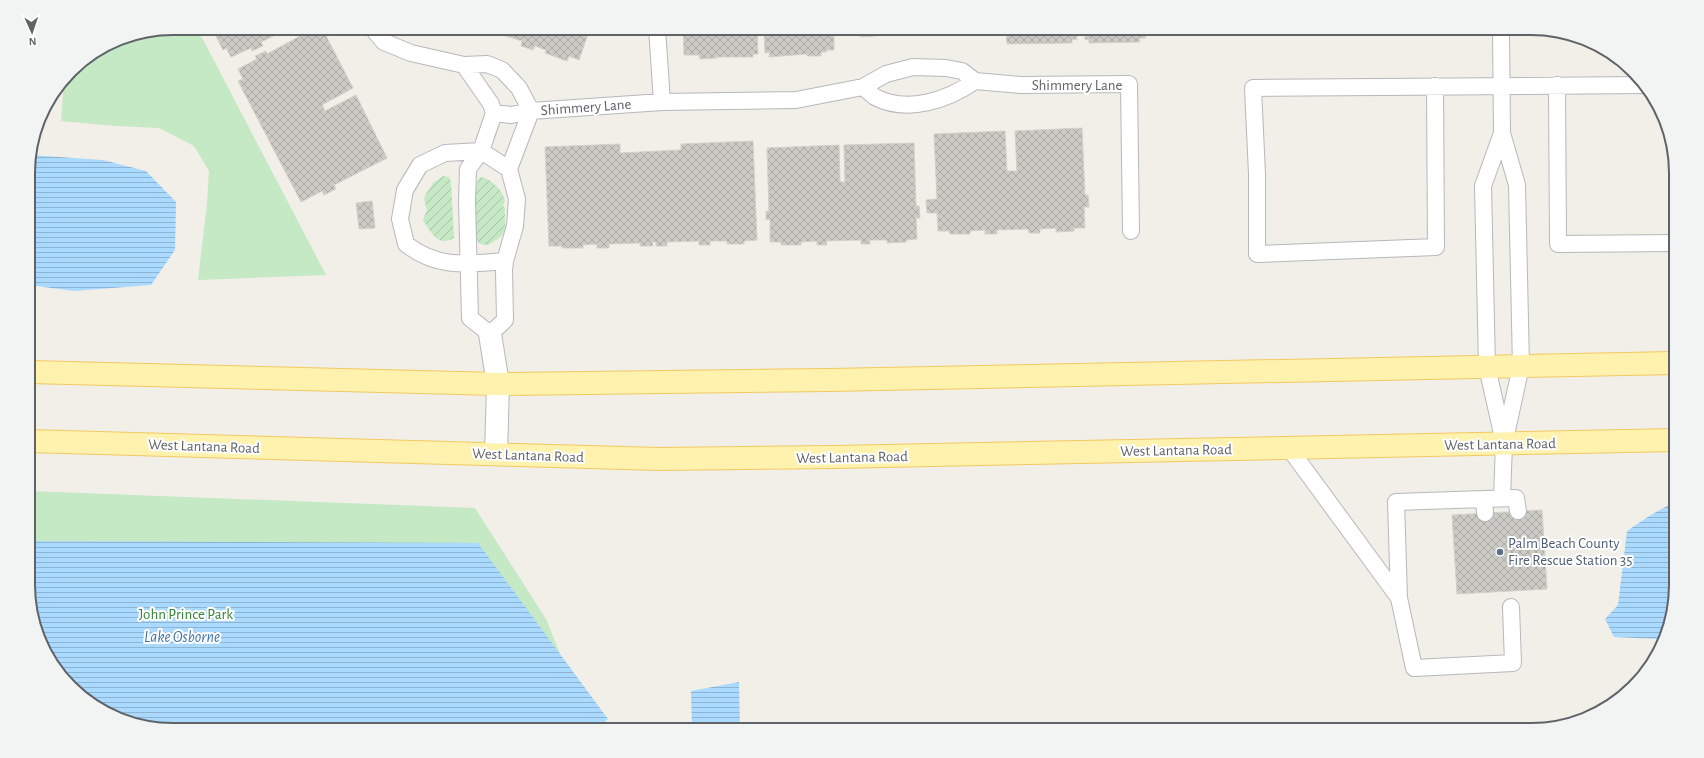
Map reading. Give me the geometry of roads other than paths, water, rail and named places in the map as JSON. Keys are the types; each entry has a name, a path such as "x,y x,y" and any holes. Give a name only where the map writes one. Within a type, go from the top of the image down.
{"main road":[{"path":"35,372 498,384 822,380 1669,363"},
{"name":"West Lantana Road","path":"35,441 660,459 787,458 1669,440"}],"street":[{"path":"490,334 498,384 496,454"}],"lane":[{"path":"378,35 384,42 411,53 464,65 487,64 502,70 520,88 531,111 511,115 494,113"},
{"path":"657,35 662,102"},
{"path":"1501,35 1502,133 1517,185 1521,366 1504,444 1502,498"},
{"path":"464,65 491,104 494,113 481,151 468,169 467,200 468,264 470,318 490,334 505,320 505,261 516,226 517,199 509,169 481,151 445,153 420,165 405,190 400,219 406,244 417,253 453,264 468,264 505,261"},
{"name":"Shimmery Lane","path":"509,169 531,111 662,102 796,100 863,87 886,74 913,67 946,68 962,72 975,80 1020,85 1129,84 1131,231"},
{"path":"863,87 876,97 894,103 920,104 936,101 964,88 975,80"},
{"path":"1557,85 1558,244 1669,243"},
{"path":"1435,86 1436,247 1257,254 1257,174 1253,88 1435,86 1502,86 1557,85 1638,85"},
{"path":"1502,133 1483,186 1487,367 1504,444"},
{"path":"1289,448 1399,598"},
{"path":"1511,607 1513,663 1414,668 1399,598 1396,502 1484,506 1502,498 1516,498 1518,511"}],"water":[{"path":"36,155 103,160 146,171 176,202 175,250 151,285 74,291 35,286 35,164"},
{"path":"1669,505 1668,603 1662,630 1658,639 1614,637 1605,619 1618,605 1627,531"},
{"name":"Lake Osborne","path":"35,541 478,543 608,719 604,723 164,723 128,716 104,705 89,695 75,683 53,654 45,638 36,603"},
{"path":"739,682 740,723 692,723 691,691"}],"place":[{"name":"Palm Beach County Fire Rescue Station 35","path":"1500,552"}],"park label":[{"name":"John Prince Park","path":"186,614"}]}
